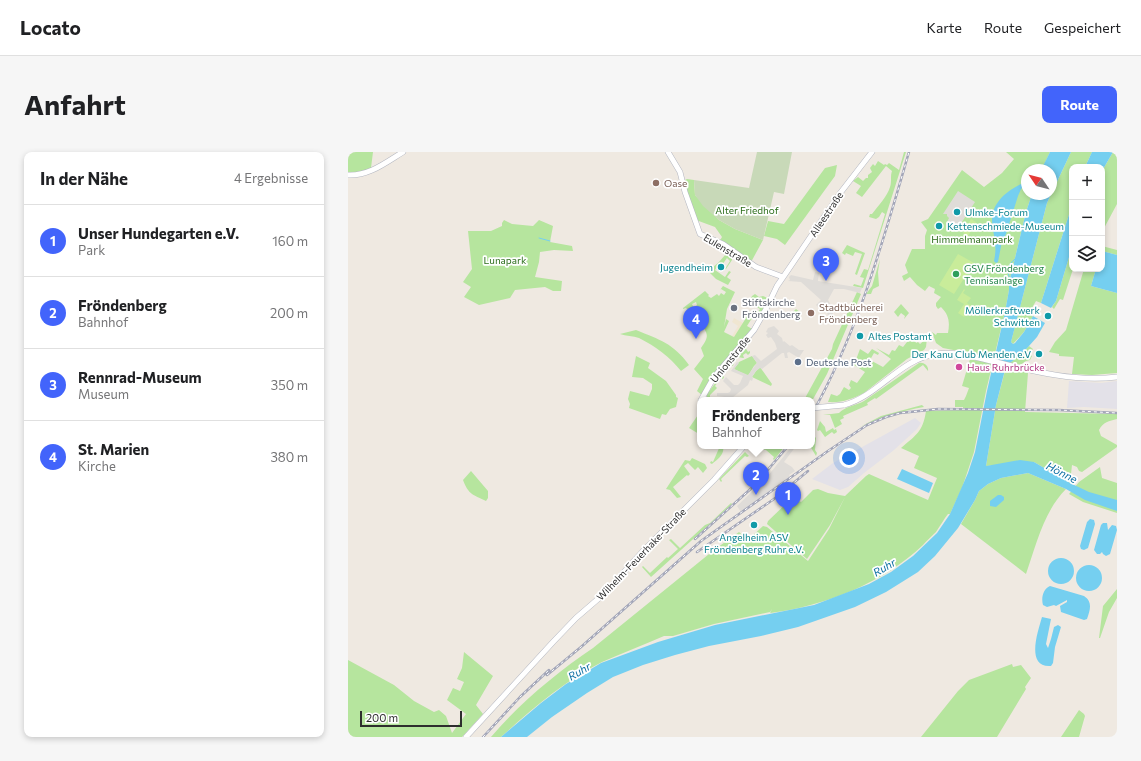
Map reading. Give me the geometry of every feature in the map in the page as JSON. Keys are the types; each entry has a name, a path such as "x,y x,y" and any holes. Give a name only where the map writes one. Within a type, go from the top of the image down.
{"main road":[{"path":"348,175 359,175 366,173 403,152"},
{"name":"Eulenstraße","path":"668,152 680,172 685,192 700,234 723,244 756,267 783,277"},
{"name":"Alleestraße","path":"783,277 841,192 872,152"},
{"path":"771,273 777,286"},
{"name":"Unionstraße","path":"703,397 714,377 754,330 783,277"},
{"path":"815,408 844,405 862,398 909,364 921,357 938,353 953,353 1047,374 1080,378 1117,377"},
{"name":"Wilhelm-Feuerhake-Straße","path":"466,737 576,618 605,593 644,550 719,475 741,449"}],"shaded area":[{"name":"Ulmke-Forum","path":"958,191 975,202 956,231 946,224 949,218 947,214 943,214"},
{"path":"815,272 819,273 818,281 862,288 860,293 844,289 834,289 828,300 832,307 833,315 828,316 826,308 822,313 816,305 821,300 801,282 788,281 790,280 789,277 791,275 813,280"},
{"path":"734,318 743,323 734,337 732,336 738,326 732,322"},
{"path":"774,326 779,331 777,334 782,338 783,342 784,341 790,346 792,345 799,350 804,350 799,358 789,352 787,353 788,358 785,358 784,353 782,353 762,369 760,368 756,371 752,377 752,381 750,380 748,385 733,397 717,396 717,393 730,392 731,389 723,381 726,377 734,385 738,385 740,383 743,376 731,371 737,362 739,363 734,369 748,375 757,363 752,356 755,355 761,361 777,349 771,337 768,338 766,335 768,333 766,332 768,328"},
{"path":"1069,381 1101,383 1117,381 1117,409 1084,407 1067,408"},
{"path":"915,418 921,423 917,429 894,450 848,487 840,490 812,479 833,463"},
{"path":"790,449 794,449 784,462 795,471 789,475 790,477 741,512 737,506 767,477"}],"green space":[{"path":"348,152 373,152 371,168 361,173 348,172"},
{"name":"Alter Friedhof","path":"757,152 792,152 784,194 774,192 763,240 735,229 719,220 703,206 695,195 694,180 749,188"},
{"path":"904,152 906,152 863,288 853,286 854,284 861,286 864,278 860,277 864,269 868,270 885,214 882,212 876,219 869,217 889,191 892,171 886,166 862,197 856,193 861,186 853,181 858,177 863,181 868,178 868,175 872,172 870,168 873,164 875,166 878,161 884,165 889,163 899,170"},
{"name":"Himmelmannpark","path":"1006,152 1050,152 1044,164 1021,164 1021,200 1030,200 1009,283 1005,312 986,391 974,452 962,488 950,514 948,514 936,532 907,559 890,571 852,591 791,610 770,613 772,609 770,612 714,624 673,636 664,636 602,662 562,687 501,737 491,737 526,700 552,678 593,648 714,550 739,532 746,538 750,538 763,526 767,527 808,561 829,529 845,497 830,525 807,559 767,524 768,521 792,498 801,502 813,490 818,489 828,493 845,496 869,474 928,500 937,478 914,468 919,456 901,448 921,429 926,411 963,410 963,407 955,407 955,400 964,400 969,388 962,386 970,359 978,361 979,355 943,348 936,343 932,332 936,335 937,333 948,333 949,329 949,322 946,313 941,307 938,309 936,306 936,303 941,297 934,293 935,289 929,286 925,291 910,277 904,281 902,276 908,273 905,265 912,249 925,249 925,236 927,230 921,222 928,219 962,170 984,187 1002,173 1014,159"},
{"path":"1071,152 1092,152 1086,164 1069,164 1069,214 1041,303 1036,301 1029,313 1033,316 1024,332 1013,344 1011,342 1047,203 1048,200 1057,200 1057,182"},
{"path":"1113,152 1117,152 1117,204 1105,226 1105,200 1105,166"},
{"path":"837,165 835,176 785,245 777,239 764,236 768,221 784,224 825,168"},
{"path":"687,179 694,180 695,195 719,220 735,229 763,240 750,264 719,242 722,237 715,227 696,220 683,181"},
{"path":"971,219 976,222 968,236 963,233"},
{"name":"Lunapark","path":"504,220 512,224 533,226 539,220 553,226 550,242 572,246 573,251 554,250 540,252 535,277 562,281 561,291 553,291 545,287 515,290 510,298 479,305 464,297 471,287 463,282 472,269 468,231 491,231 502,226"},
{"path":"847,245 865,253 857,275 855,274 862,254 855,252 853,256 846,253 845,255 842,253"},
{"path":"1105,247 1117,250 1117,255 1105,252"},
{"path":"726,254 732,258 732,260 726,269 730,261 727,258 722,265 719,264 715,270 725,277 729,271 731,272 727,277 731,280 728,285 716,279 708,271"},
{"name":"GSV Fröndenberg Tennisanlage","path":"958,254 974,263 954,294 939,285"},
{"path":"1069,257 1069,272 1072,272 1063,300 1060,299 1054,309 1052,307 1056,301"},
{"path":"880,259 878,272 879,286 873,289 871,294 866,294 872,286"},
{"path":"1083,272 1095,272 1091,286 1117,293 1117,373 1092,375 1072,374 1074,357 1059,356 1059,354 1049,352 1055,342 1066,330"},
{"path":"723,286 735,292 727,309 724,327 726,319 729,321 724,332 734,337 746,318 744,316 746,312 748,313 749,311 754,315 747,326 754,330 703,396 697,391 703,379 694,369 704,356 701,348 707,336 700,319 698,320 697,317 694,318 691,312 697,310 696,302 692,304 694,308 689,311 686,308 683,308 705,291 711,298 717,294 719,296 721,293 724,295 726,292 721,289 720,290"},
{"path":"964,289 965,290 963,293 971,298 967,303 971,306 964,317 958,313 964,304 957,300"},
{"path":"857,292 861,294 827,374 814,397 806,397 832,349"},
{"path":"755,294 759,297 763,296 770,299 761,319 754,315 756,311 758,312 760,309 750,303 749,305 748,304 752,296"},
{"path":"901,304 909,313 904,319 905,316 901,313 898,317 894,312"},
{"path":"796,309 801,313 800,322 792,313"},
{"path":"636,330 666,343 672,347 689,365 681,371 662,352 651,345 639,338 620,334"},
{"path":"911,337 914,338 916,343 918,342 920,344 927,338 926,347 924,350 907,359 864,393 847,400 828,402 831,394 837,396 844,387 849,390 851,388 849,385 851,380 857,383 865,372 854,365 860,349 868,354 872,349 879,353 878,355 874,353 870,360 883,367 891,359 876,348 889,355 892,350 895,351 899,345 903,347"},
{"path":"749,341 750,343 745,347 748,352 750,351 750,353 748,355 746,353 743,355 744,358 738,357 738,354"},
{"path":"1029,346 1033,349 1029,354 1032,356 1030,360 1020,365 1010,363"},
{"path":"636,356 650,363 648,368 666,381 678,398 676,407 670,409 666,415 662,414 660,419 629,408 630,404 628,399 630,391 649,396 652,389 652,384 643,378 632,377"},
{"path":"752,356 757,363 748,376 734,369 739,362"},
{"path":"731,362 734,362 733,366 730,364 722,375 724,377 723,379 721,378 715,386 717,388 710,395 710,397 707,397 707,394"},
{"path":"919,363 926,365 928,371 923,365 876,399 875,398 867,403 868,405 843,416 844,418 840,420 842,424 835,428 830,415 823,415 839,413 844,409 864,401"},
{"path":"760,367 772,384 771,386 752,377"},
{"path":"1006,367 1028,373 1025,412 1117,414 1117,419 1104,424 1099,430 1101,436 1117,445 1117,447 1082,472 1079,471 1077,467 1072,465 1070,483 1034,462 986,466 996,405"},
{"path":"922,405 924,407 891,415 860,427 881,416"},
{"path":"697,416 697,433 689,428"},
{"path":"820,421 825,427 826,432 833,428 834,430 836,429 837,432 834,434 832,432 825,437 820,430 817,430"},
{"path":"815,437 816,438 815,450 817,453 816,456 812,449 815,449"},
{"path":"719,449 723,449 719,458 712,464 710,463 711,461 713,462"},
{"path":"763,449 783,449 774,460 774,457"},
{"path":"745,452 749,456 745,456 721,479 721,482 719,479"},
{"path":"692,458 705,464 707,468 703,473 698,467 695,470 688,463 684,466 690,474 673,487 681,497 677,498 670,490 666,489 685,460 690,461"},
{"path":"1100,467 1102,478 1117,483 1117,513 1083,502 1069,494 1079,482"},
{"path":"471,471 488,491 488,498 486,501 472,494 465,485 463,480"},
{"path":"1028,473 1066,489 1058,498 1046,518 1026,574 961,524 979,491 988,484 1001,478"},
{"path":"731,503 732,504 651,577 642,567 643,566 650,573 678,549 669,540 671,539 680,548"},
{"path":"1117,589 1117,598 1109,612 1099,638 1103,606"},
{"path":"464,652 493,676 476,705 483,714 462,737 348,737 348,660 394,685 414,701 434,712 439,710 446,716 452,733 466,714 447,700 453,688 460,691 464,682 457,679 462,668"},
{"path":"1012,664 1013,667 1021,665 1031,678 997,737 921,737 958,691 969,680"},
{"path":"1079,710 1085,716 1079,737 1061,737"}],"water":[{"path":"1050,152 1071,152 1057,182 1057,164 1044,164"},
{"path":"1092,152 1113,152 1105,166 1105,164 1086,164"},
{"path":"1021,184 1021,189 1006,234 1002,241 998,262 996,263 994,261 995,239 992,223 993,214 998,202 1012,189"},
{"path":"1030,200 1048,200 1011,342 1013,344 1015,343 1024,332 1033,316 1045,323 1037,337 1029,346 1006,366 996,405 986,466 1020,460 1034,462 1089,492 1117,500 1117,511 1085,500 1066,489 1028,473 1001,478 988,484 979,491 958,528 935,556 918,572 886,592 855,607 798,627 709,646 643,665 613,677 587,693 552,717 527,737 501,737 566,684 601,663 658,642 715,625 814,605 869,584 891,572 913,556 937,533 950,514 968,473 975,452 1005,312 1009,283"},
{"path":"1069,214 1069,257 1056,301 1051,308 1041,303"},
{"path":"1105,252 1117,255 1117,293 1091,286 1095,272 1105,272"},
{"path":"902,469 933,483 929,493 897,479"},
{"path":"998,495 1004,497 1004,500 996,507 990,506 990,501"},
{"path":"1090,519 1094,520 1095,524 1088,548 1084,550 1081,549 1080,546 1087,522"},
{"path":"1103,523 1107,523 1108,530 1112,525 1116,526 1117,530 1110,554 1106,556 1102,552 1097,554 1094,550 1101,525"},
{"path":"1061,558 1070,562 1074,571 1070,580 1061,584 1052,580 1048,571 1052,562"},
{"path":"1089,565 1098,569 1102,578 1098,587 1089,591 1080,587 1076,578 1080,569"},
{"path":"1050,586 1087,598 1090,606 1087,619 1084,620 1061,612 1060,606 1067,602 1067,600 1056,606 1054,605 1047,607 1043,605 1043,594"},
{"path":"1042,617 1051,619 1046,644 1048,648 1054,627 1058,625 1061,627 1051,666 1043,665 1038,661 1036,655 1036,639"}],"waterway":[{"path":"539,238 550,241"},
{"path":"1010,279 1008,268 1015,259"}],"railway":[{"path":"815,408 843,351 856,319 879,252 909,152"},
{"path":"547,675 701,541 867,425 900,413 938,409 1059,410 1117,413"},
{"path":"695,539 755,485 785,449"},
{"path":"697,552 774,499 808,471"},
{"path":"483,737 520,697 549,670"}],"place":[{"name":"Oase","path":"656,183"},
{"name":"Ulmke-Forum","path":"957,212"},
{"name":"Kettenschmiede-Museum","path":"939,226"},
{"name":"Jugendheim","path":"721,267"},
{"name":"GSV Fröndenberg Tennisanlage","path":"956,274"},
{"name":"Rennrad-Museum","path":"826,281"},
{"name":"Stiftskirche Fröndenberg","path":"734,308"},
{"name":"Stadtbücherei Fröndenberg","path":"811,313"},
{"name":"Möllerkraftwerk Schwitten","path":"1048,316"},
{"name":"Altes Postamt","path":"860,336"},
{"name":"St. Marien","path":"696,339"},
{"name":"Der Kanu Club Menden e.V","path":"1039,354"},
{"name":"Deutsche Post","path":"798,362"},
{"name":"Haus Ruhrbrücke","path":"959,367"},
{"name":"Fröndenberg","path":"756,495"},
{"name":"Unser Hundegarten e.V.","path":"788,515"},
{"name":"Angelheim ASV Fröndenberg Ruhr e.V.","path":"754,525"}],"water label":[{"name":"Hönne","path":"1062,472"},
{"name":"Ruhr","path":"884,567"},
{"name":"Ruhr","path":"579,671"}]}
